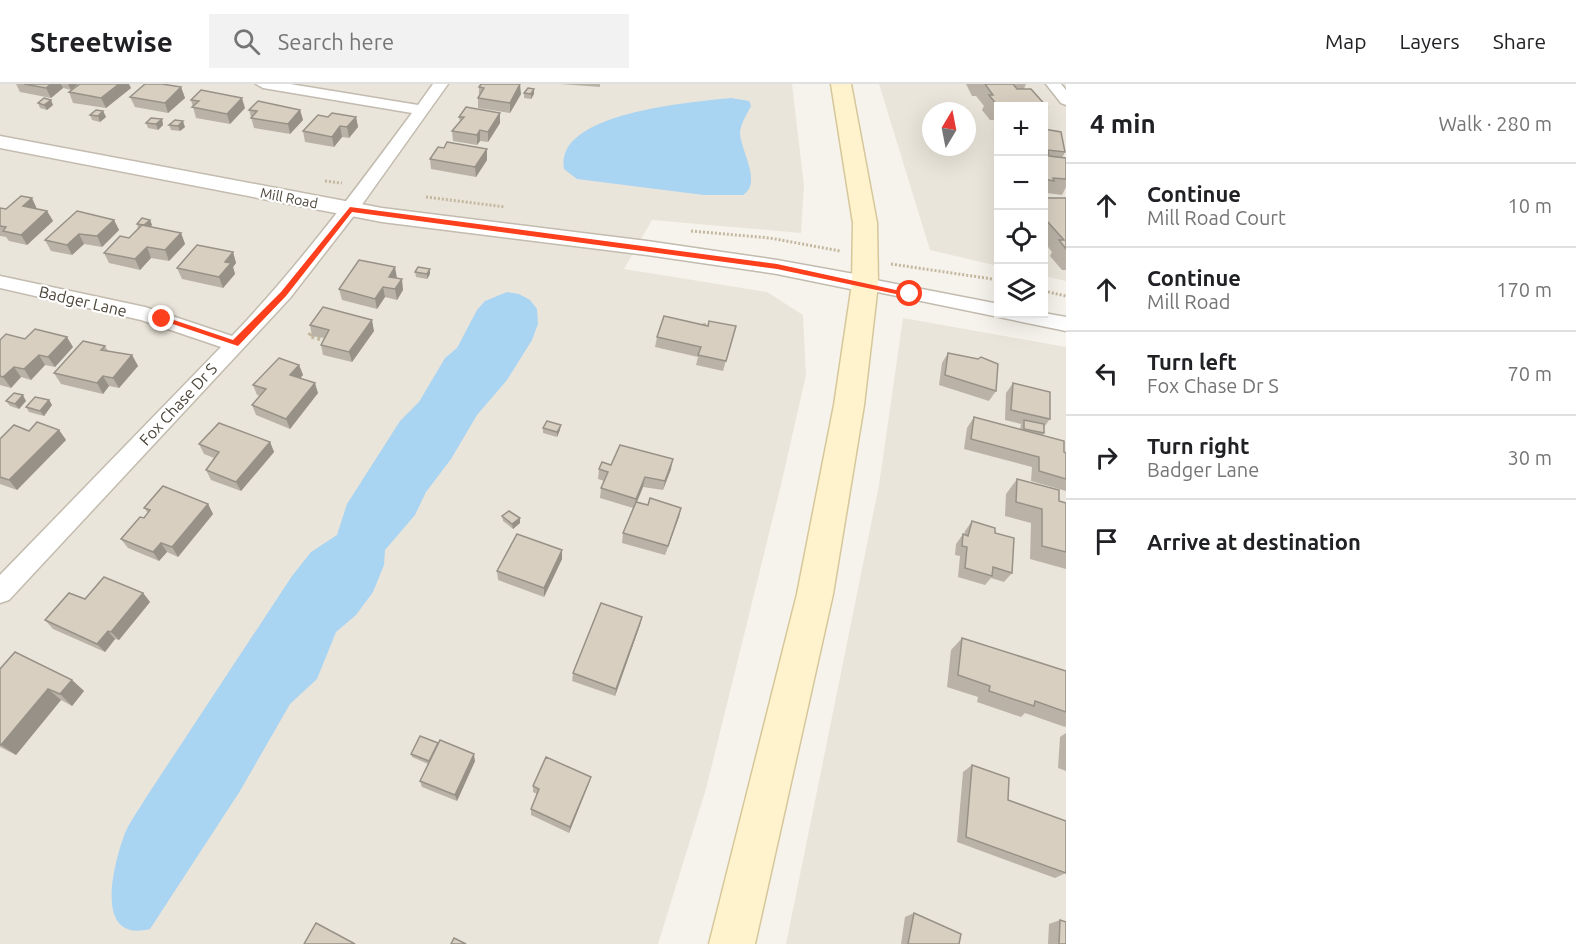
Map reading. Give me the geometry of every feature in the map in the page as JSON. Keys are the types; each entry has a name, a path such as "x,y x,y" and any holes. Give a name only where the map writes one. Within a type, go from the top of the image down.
{"main road":[{"path":"732,944 815,594 849,405 865,284 865,223 841,84"}],"street":[{"path":"263,84 421,110"},
{"name":"Fox Chase Dr S","path":"0,592 284,294 350,209 441,84"},
{"path":"1053,84 1066,100"},
{"name":"Mill Road","path":"0,142 350,209 658,249 777,267 865,284"},
{"name":"Badger Lane","path":"0,282 145,314 235,344"},
{"path":"865,284 994,310"},
{"path":"1032,318 1066,324"}],"path":[{"path":"893,265 994,279"},
{"path":"1048,292 1066,296"},
{"path":"690,333 703,323 723,326"},
{"path":"316,326 309,336 331,342"}],"shaded area":[{"path":"0,84 792,84 804,186 801,233 652,220 624,269 767,292 803,315 806,375 781,485 706,789 658,944 0,944"},
{"path":"879,84 1066,84 1066,281 1048,277 1048,102 994,102 994,265 930,250"},
{"path":"903,318 1066,347 1066,944 786,944 879,485"}],"water":[{"path":"731,98 749,101 751,106 740,132 751,175 749,190 743,195 704,195 577,179 564,169 566,150 580,134 602,123 659,107"},
{"path":"507,292 519,294 530,300 537,309 538,324 532,340 507,380 477,415 451,459 426,492 415,515 385,550 384,565 373,592 356,615 336,632 317,679 290,704 240,791 150,929 131,930 120,924 113,912 113,878 121,845 132,819 292,576 311,552 337,535 347,504 400,421 419,402 445,358 457,348 477,310 485,301"}],"building":[{"path":"24,84 51,84 46,88"},
{"path":"80,84 119,84 101,98 69,92"},
{"path":"145,84 181,87 165,103 130,97"},
{"path":"481,84 520,84 510,103 478,98 484,88 479,87"},
{"path":"985,84 1013,84 1017,89 1031,89 1043,102 995,102 989,95 993,95"},
{"path":"528,88 534,89 531,94 524,93"},
{"path":"201,90 242,98 227,114 192,107 199,101 191,100"},
{"path":"44,98 51,100 44,105 38,103"},
{"path":"258,101 300,110 288,124 251,118 257,111 249,110"},
{"path":"466,107 500,113 488,132 480,130 477,135 452,131 464,117 459,117"},
{"path":"96,110 103,111 98,116 90,115"},
{"path":"332,113 356,117 347,127 340,126 332,137 303,131 318,115 328,117"},
{"path":"151,118 162,119 156,124 146,123"},
{"path":"175,120 183,121 178,126 169,125"},
{"path":"1048,130 1061,132 1065,152 1048,150"},
{"path":"447,142 487,149 475,167 430,159 438,147 444,148"},
{"path":"1048,150 1049,156 1066,158 1066,179 1053,178 1054,181 1048,180"},
{"path":"21,196 32,198 23,206 47,211 21,235 3,231 6,227 0,226 0,208 6,209"},
{"path":"1048,198 1066,198 1066,249 1059,240 1064,240 1048,222"},
{"path":"77,211 114,220 97,236 79,234 67,245 45,240"},
{"path":"142,218 150,220 144,225 137,224"},
{"path":"142,225 181,233 165,250 147,247 135,259 104,253 120,236 129,238"},
{"path":"197,245 233,252 225,262 231,263 219,277 177,268"},
{"path":"359,260 395,267 389,277 402,279 395,289 383,287 375,299 339,289"},
{"path":"418,267 430,269 427,274 415,272"},
{"path":"323,307 372,320 349,352 321,345 329,330 310,325"},
{"path":"664,316 708,326 709,321 736,326 726,361 698,355 701,347 657,337"},
{"path":"35,329 67,337 48,357 39,355 24,369 14,367 3,377 0,376 0,340 6,334 25,339"},
{"path":"83,341 105,346 101,350 132,355 113,378 103,376 97,383 54,373"},
{"path":"948,353 978,359 981,357 998,364 996,391 945,375"},
{"path":"279,358 299,365 290,375 315,383 286,419 252,405 266,389 253,385"},
{"path":"1013,383 1050,392 1050,419 1011,410"},
{"path":"14,393 23,395 15,404 6,401"},
{"path":"35,397 49,400 40,411 26,407"},
{"path":"974,417 1064,441 1066,479 1039,471 1039,457 971,439"},
{"path":"1024,420 1044,424 1044,433 1024,429"},
{"path":"547,421 561,425 557,432 543,428"},
{"path":"37,422 59,430 9,480 0,477 0,439 14,425 29,431"},
{"path":"219,423 270,442 236,482 206,470 219,452 199,444"},
{"path":"620,445 673,459 665,481 645,477 636,499 601,488 608,472 599,469 602,462 611,465"},
{"path":"1017,479 1059,490 1059,501 1066,503 1066,552 1042,546 1042,509 1016,502"},
{"path":"163,486 208,504 172,547 161,543 153,552 121,539 140,517 144,518 150,510 144,508"},
{"path":"650,498 681,508 668,546 623,533 636,502 648,505"},
{"path":"509,511 520,518 512,524 502,516"},
{"path":"972,521 995,528 995,533 1014,538 1012,573 993,567 992,576 965,568 967,547 962,546 963,534 968,536"},
{"path":"517,534 562,550 544,588 497,571"},
{"path":"104,577 143,593 111,632 108,631 97,644 45,620 69,593 85,599"},
{"path":"601,603 642,617 616,689 573,673"},
{"path":"962,638 1066,671 1066,712 1035,701 1034,706 989,691 990,686 958,675"},
{"path":"15,652 72,680 60,694 48,689 1,745 0,669"},
{"path":"420,736 438,743 429,761 411,754"},
{"path":"440,740 474,754 455,795 420,781"},
{"path":"546,757 591,777 570,827 531,809 539,789 533,786"},
{"path":"972,765 1009,778 1008,800 1066,821 1066,873 966,837"},
{"path":"914,913 961,934 959,944 908,944"},
{"path":"1060,920 1066,922 1066,944 1059,944"},
{"path":"316,923 355,944 304,944"},
{"path":"454,938 466,944 451,944"}],"route":[{"path":"162,319 235,344 284,294 350,209 777,267 910,294"}]}
